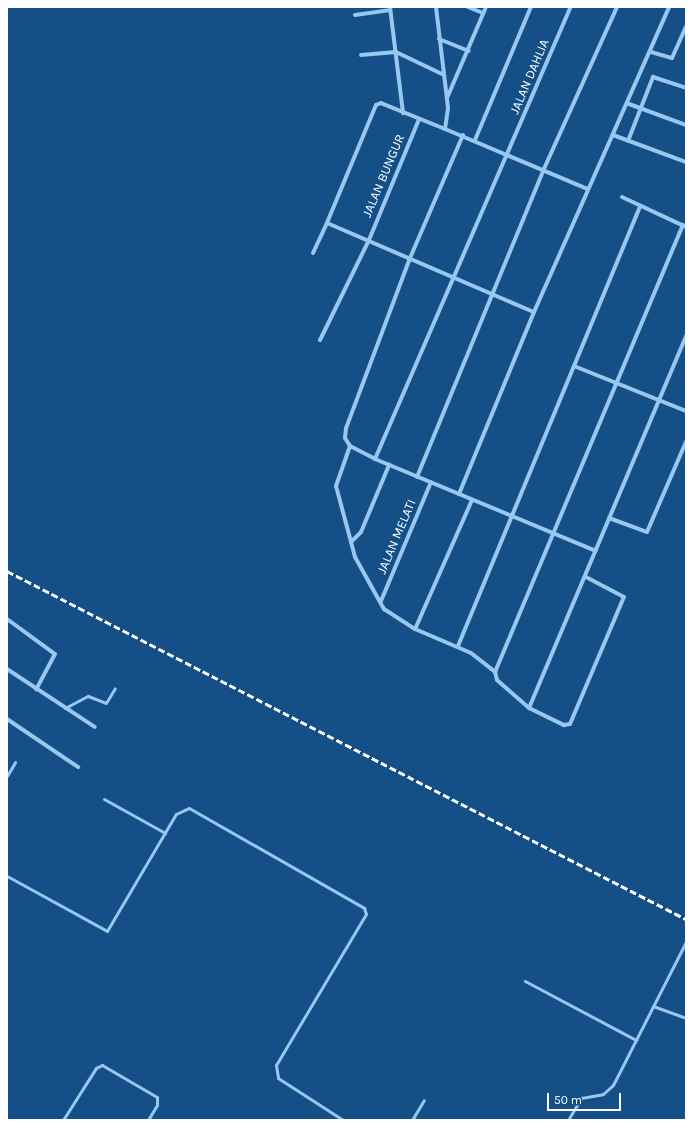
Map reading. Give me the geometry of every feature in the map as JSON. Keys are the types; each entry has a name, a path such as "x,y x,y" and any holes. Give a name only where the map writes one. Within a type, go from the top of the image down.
{"street":[{"path":"436,7 442,74 446,98 445,129"},
{"path":"468,7 483,13"},
{"path":"446,98 469,52 486,7"},
{"path":"475,140 531,7"},
{"name":"JALAN DAHLIA","path":"375,459 571,7"},
{"path":"417,476 493,296 543,171 617,7"},
{"path":"459,494 534,312 588,189 629,104 669,7"},
{"path":"355,15 390,8 403,113"},
{"path":"651,52 672,58 686,27"},
{"path":"439,39 469,52"},
{"path":"361,55 396,52 442,74"},
{"path":"628,141 653,77 686,88"},
{"path":"313,253 376,105 381,103 403,113 475,140 543,171 588,189"},
{"path":"629,104 686,125"},
{"name":"JALAN BUNGUR","path":"320,340 369,240 419,119"},
{"path":"613,135 686,162"},
{"path":"463,136 410,258 346,428 350,446 336,486 355,557 381,601 398,620 415,629 458,646 496,672"},
{"path":"586,578 624,597 570,724 564,725 528,708 497,680 496,672 616,383 684,226 622,197"},
{"path":"458,646 640,206"},
{"path":"327,223 410,258 493,296 534,312"},
{"path":"528,708 586,578 609,518 686,336"},
{"path":"574,366 686,411"},
{"path":"609,518 647,532 686,442"},
{"path":"350,446 375,459 459,494 553,536 596,551"},
{"path":"351,542 361,532 389,465"},
{"name":"JALAN MELATI","path":"381,601 431,482"},
{"path":"415,629 472,500"},
{"path":"7,619 55,654 36,689"},
{"path":"7,669 95,727"},
{"path":"7,719 78,767"}],"lane":[{"path":"65,708 88,696 106,703 115,688"},
{"path":"7,776 16,762"},
{"path":"104,798 165,833"},
{"path":"7,876 107,931 176,814 189,808 364,908 366,914 276,1065 278,1078 343,1120"},
{"path":"568,1120 581,1098 610,1090 686,942"},
{"path":"525,981 636,1040"},
{"path":"653,1006 686,1018"},
{"path":"63,1120 96,1068 102,1065 157,1097 157,1105 148,1120"},
{"path":"412,1120 424,1100"}],"railway":[{"path":"7,571 686,919"}]}
